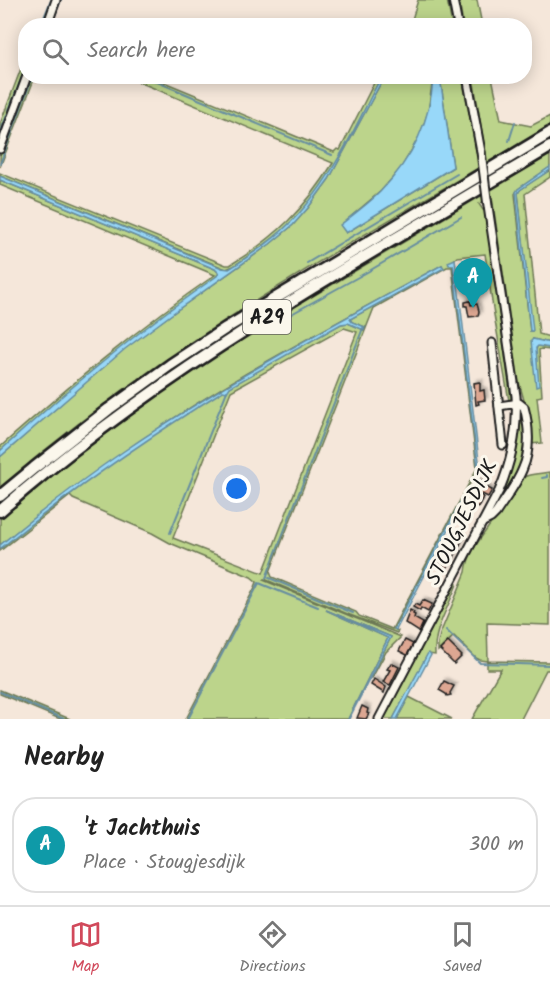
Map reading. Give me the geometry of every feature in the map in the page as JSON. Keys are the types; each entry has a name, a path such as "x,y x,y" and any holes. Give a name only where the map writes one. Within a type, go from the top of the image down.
{"highway":[{"name":"A29","path":"0,496 109,409 217,334 550,133"},
{"name":"A29","path":"0,511 47,471 180,372 550,147"}],"street":[{"path":"50,18 56,0"},
{"path":"453,0 456,18"},
{"path":"0,149 24,84"},
{"name":"STOUGJESDIJK","path":"379,719 499,491 507,469 515,432 516,404 513,374 469,84"},
{"path":"492,343 503,445"},
{"path":"483,522 493,516 524,468 531,449 525,410 521,404 499,406"}],"green space":[{"path":"418,0 447,0 451,18 412,18"},
{"path":"459,0 477,0 481,18 462,18"},
{"path":"18,76 18,84 23,84 0,145 0,124"},
{"path":"26,84 32,84 0,167 0,153"},
{"path":"144,84 169,84 334,152 337,149 340,150 373,84 378,84 343,153 307,205 272,239 234,266 226,269 0,176 0,173 230,265 261,244 288,221 312,194 333,163"},
{"path":"380,84 432,84 428,112 420,135 401,168 381,191 341,225 346,233 453,167 441,84 463,84 477,155 485,150 474,84 493,84 501,120 531,126 550,116 550,125 209,330 100,407 0,487 0,457 124,349 293,225 329,179"},
{"path":"550,155 550,167 518,189 515,194 530,331 532,331 518,193 550,170 550,177 525,194 539,334 550,337 550,343 533,339 536,351 537,346 550,348 550,350 539,350 542,396 537,397 542,443 529,444 527,411 519,382 492,197 479,204 485,210 511,399 509,401 485,254 457,257 449,264 453,265 478,468 394,629 398,631 397,633 263,580 401,637 386,652 371,678 391,637 326,610 388,638 348,719 186,719 257,582 251,577 170,543 70,496 0,551 0,549 80,486 163,428 221,392 341,324 348,323 364,330 365,327 350,319 443,268 442,265 215,392 89,476 0,545 0,519 75,457 162,392 276,318","holes":["447,267 452,267 477,468 392,629 272,577 270,572 374,308","344,328 357,332 263,573 173,538 231,391"]},
{"path":"0,180 215,269 219,273 106,360 0,451 0,447 105,358 215,275 0,185"},
{"path":"521,409 523,409 526,435 525,453 514,479 493,512 505,488 513,462 519,436"},
{"path":"550,472 550,625 487,623 488,661 550,662 550,670 546,670 521,719 472,719 501,669 487,669 487,661 476,658 454,636 438,651 440,634 466,572 472,551 518,481 529,475"},
{"path":"456,583 436,636 435,655 428,654 393,719 384,719"},
{"path":"0,690 70,719 60,719 0,694"},
{"path":"409,697 452,719 397,719"}],"water":[{"path":"377,84 380,84 329,179 293,225 125,349 0,457 0,451 52,404 133,338 219,273 215,269 0,180 0,176 229,269 279,234 298,215 330,173"},
{"path":"432,84 441,84 453,167 346,233 340,225 380,192 410,153 424,124"},
{"path":"550,167 550,170 518,193 533,331 530,331 516,192"},
{"path":"455,259 480,469 478,468 453,265 449,265 448,262"},
{"path":"442,265 444,268 350,319 365,327 364,330 348,323 341,324 230,387 227,392 223,391 194,409 81,486 0,549 0,545 61,496 163,426 281,354"},
{"path":"533,339 550,343 550,348 538,346 536,348 539,386 536,387 531,341"},
{"path":"460,503 462,504 396,630 394,629"},
{"path":"326,610 391,637 349,719 388,638"},
{"path":"428,653 431,655 397,719 393,719"}],"building":[{"path":"470,301 471,305 477,304 478,316 469,317 465,302"},
{"path":"480,382 480,391 484,390 485,400 478,401 479,404 476,405 474,383"},
{"path":"478,480 487,484 486,487 492,490 488,497 482,494 483,497 478,507 472,504 477,492 473,490"},
{"path":"454,534 463,538 447,568 439,564"},
{"path":"423,600 432,604 428,612 413,607 415,604 419,606"},
{"path":"410,610 414,612 414,618 423,623 419,632 405,623"},
{"path":"405,640 413,644 407,655 399,651"},
{"path":"448,642 462,656 454,664 440,650"},
{"path":"391,663 399,667 390,685 383,682"},
{"path":"374,679 386,687 384,693 371,685"},
{"path":"444,681 454,686 451,695 447,696 439,690"},
{"path":"362,706 368,709 369,714 366,719 357,718"}],"waterway":[{"path":"44,18 51,0"},
{"path":"54,18 61,0"},
{"path":"0,133 19,84"},
{"path":"0,164 30,84"},
{"path":"162,84 332,155"},
{"path":"509,141 515,122"},
{"path":"307,263 457,174"},
{"path":"286,317 461,217"},
{"path":"266,578 363,328"},
{"path":"170,533 227,391"},
{"path":"542,478 547,475"},
{"path":"267,577 353,613"},
{"path":"188,719 259,583 318,607"},
{"path":"446,630 480,663 550,665"},
{"path":"0,692 64,719"}],"place":[{"name":"'t Jachthuis","path":"473,308"}]}
